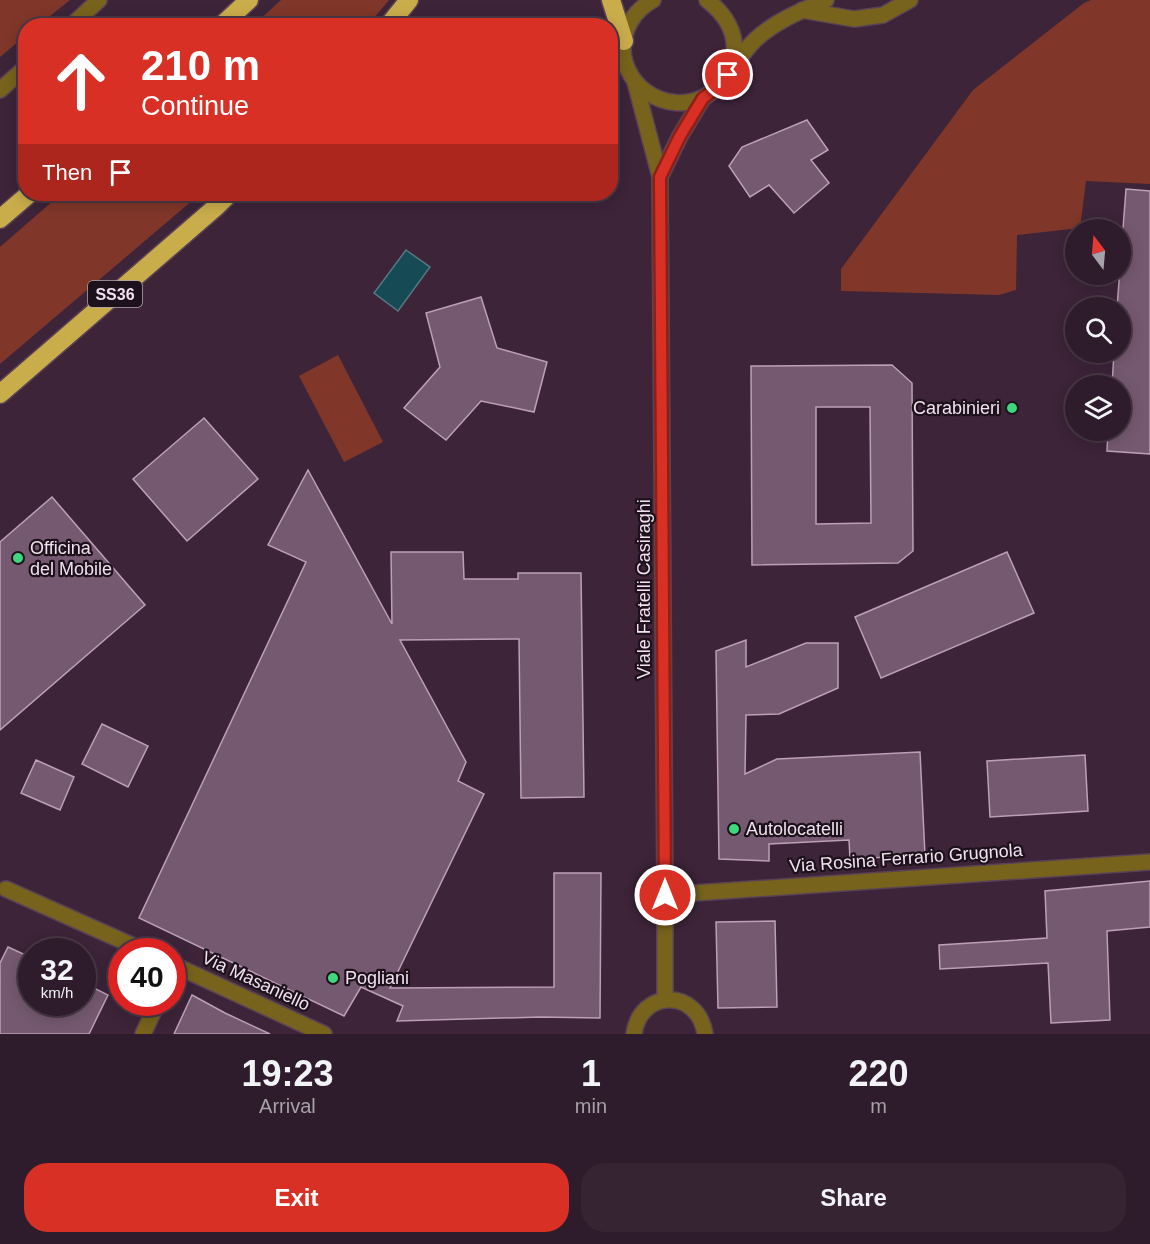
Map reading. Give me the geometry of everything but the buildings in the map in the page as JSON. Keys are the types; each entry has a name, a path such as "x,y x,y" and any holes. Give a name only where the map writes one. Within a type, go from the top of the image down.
{"highway":[{"path":"230,18 249,0"},
{"path":"394,18 409,0"},
{"path":"611,0 617,18"},
{"path":"618,22 624,41"},
{"path":"0,219 21,201"},
{"name":"SS36","path":"0,394 222,201"}],"street":[{"path":"80,18 99,0"},
{"path":"624,41 630,21 644,5 652,0"},
{"path":"707,0 726,0"},
{"path":"707,0 724,14 733,33 734,54 728,75"},
{"name":"Viale Fratelli Casiraghi","path":"660,177 680,136 703,98 717,88 754,40 783,19 826,0"},
{"path":"802,10 854,19 883,15 910,0"},
{"name":"Viale Fratelli Casiraghi","path":"624,41 625,62 635,82 660,177 665,1000"},
{"path":"0,90 18,74"},
{"path":"635,82 649,94 666,102 685,103 703,98"},
{"name":"Via Rosina Ferrario Grugnola","path":"665,895 1150,862"},
{"path":"6,890 115,938"},
{"name":"Via Masaniello","path":"186,973 324,1034"},
{"path":"634,1034 637,1021 643,1012 653,1004 665,1000 678,1001 698,1013 704,1024 705,1034"},
{"path":"143,1034 151,1016"}],"shaded area":[{"path":"0,0 70,0 48,18 18,18 18,42 0,57"},
{"path":"281,0 389,0 374,18 262,18"},
{"path":"1091,0 1150,0 1150,184 1086,181 1081,219 1065,219 1065,230 1017,235 1016,290 999,295 841,291 841,269 973,90 1084,3"},
{"path":"53,201 192,201 0,364 0,247"},
{"path":"406,250 430,267 398,311 374,293"},
{"path":"338,355 383,442 344,462 299,376"}],"place":[{"name":"Carabinieri","path":"1012,408"},
{"name":"Officina del Mobile","path":"18,558"},
{"name":"Autolocatelli","path":"734,829"},
{"name":"Pogliani","path":"333,978"}],"route":[{"path":"665,895 660,177 680,136 703,98 717,88 728,75"}]}
